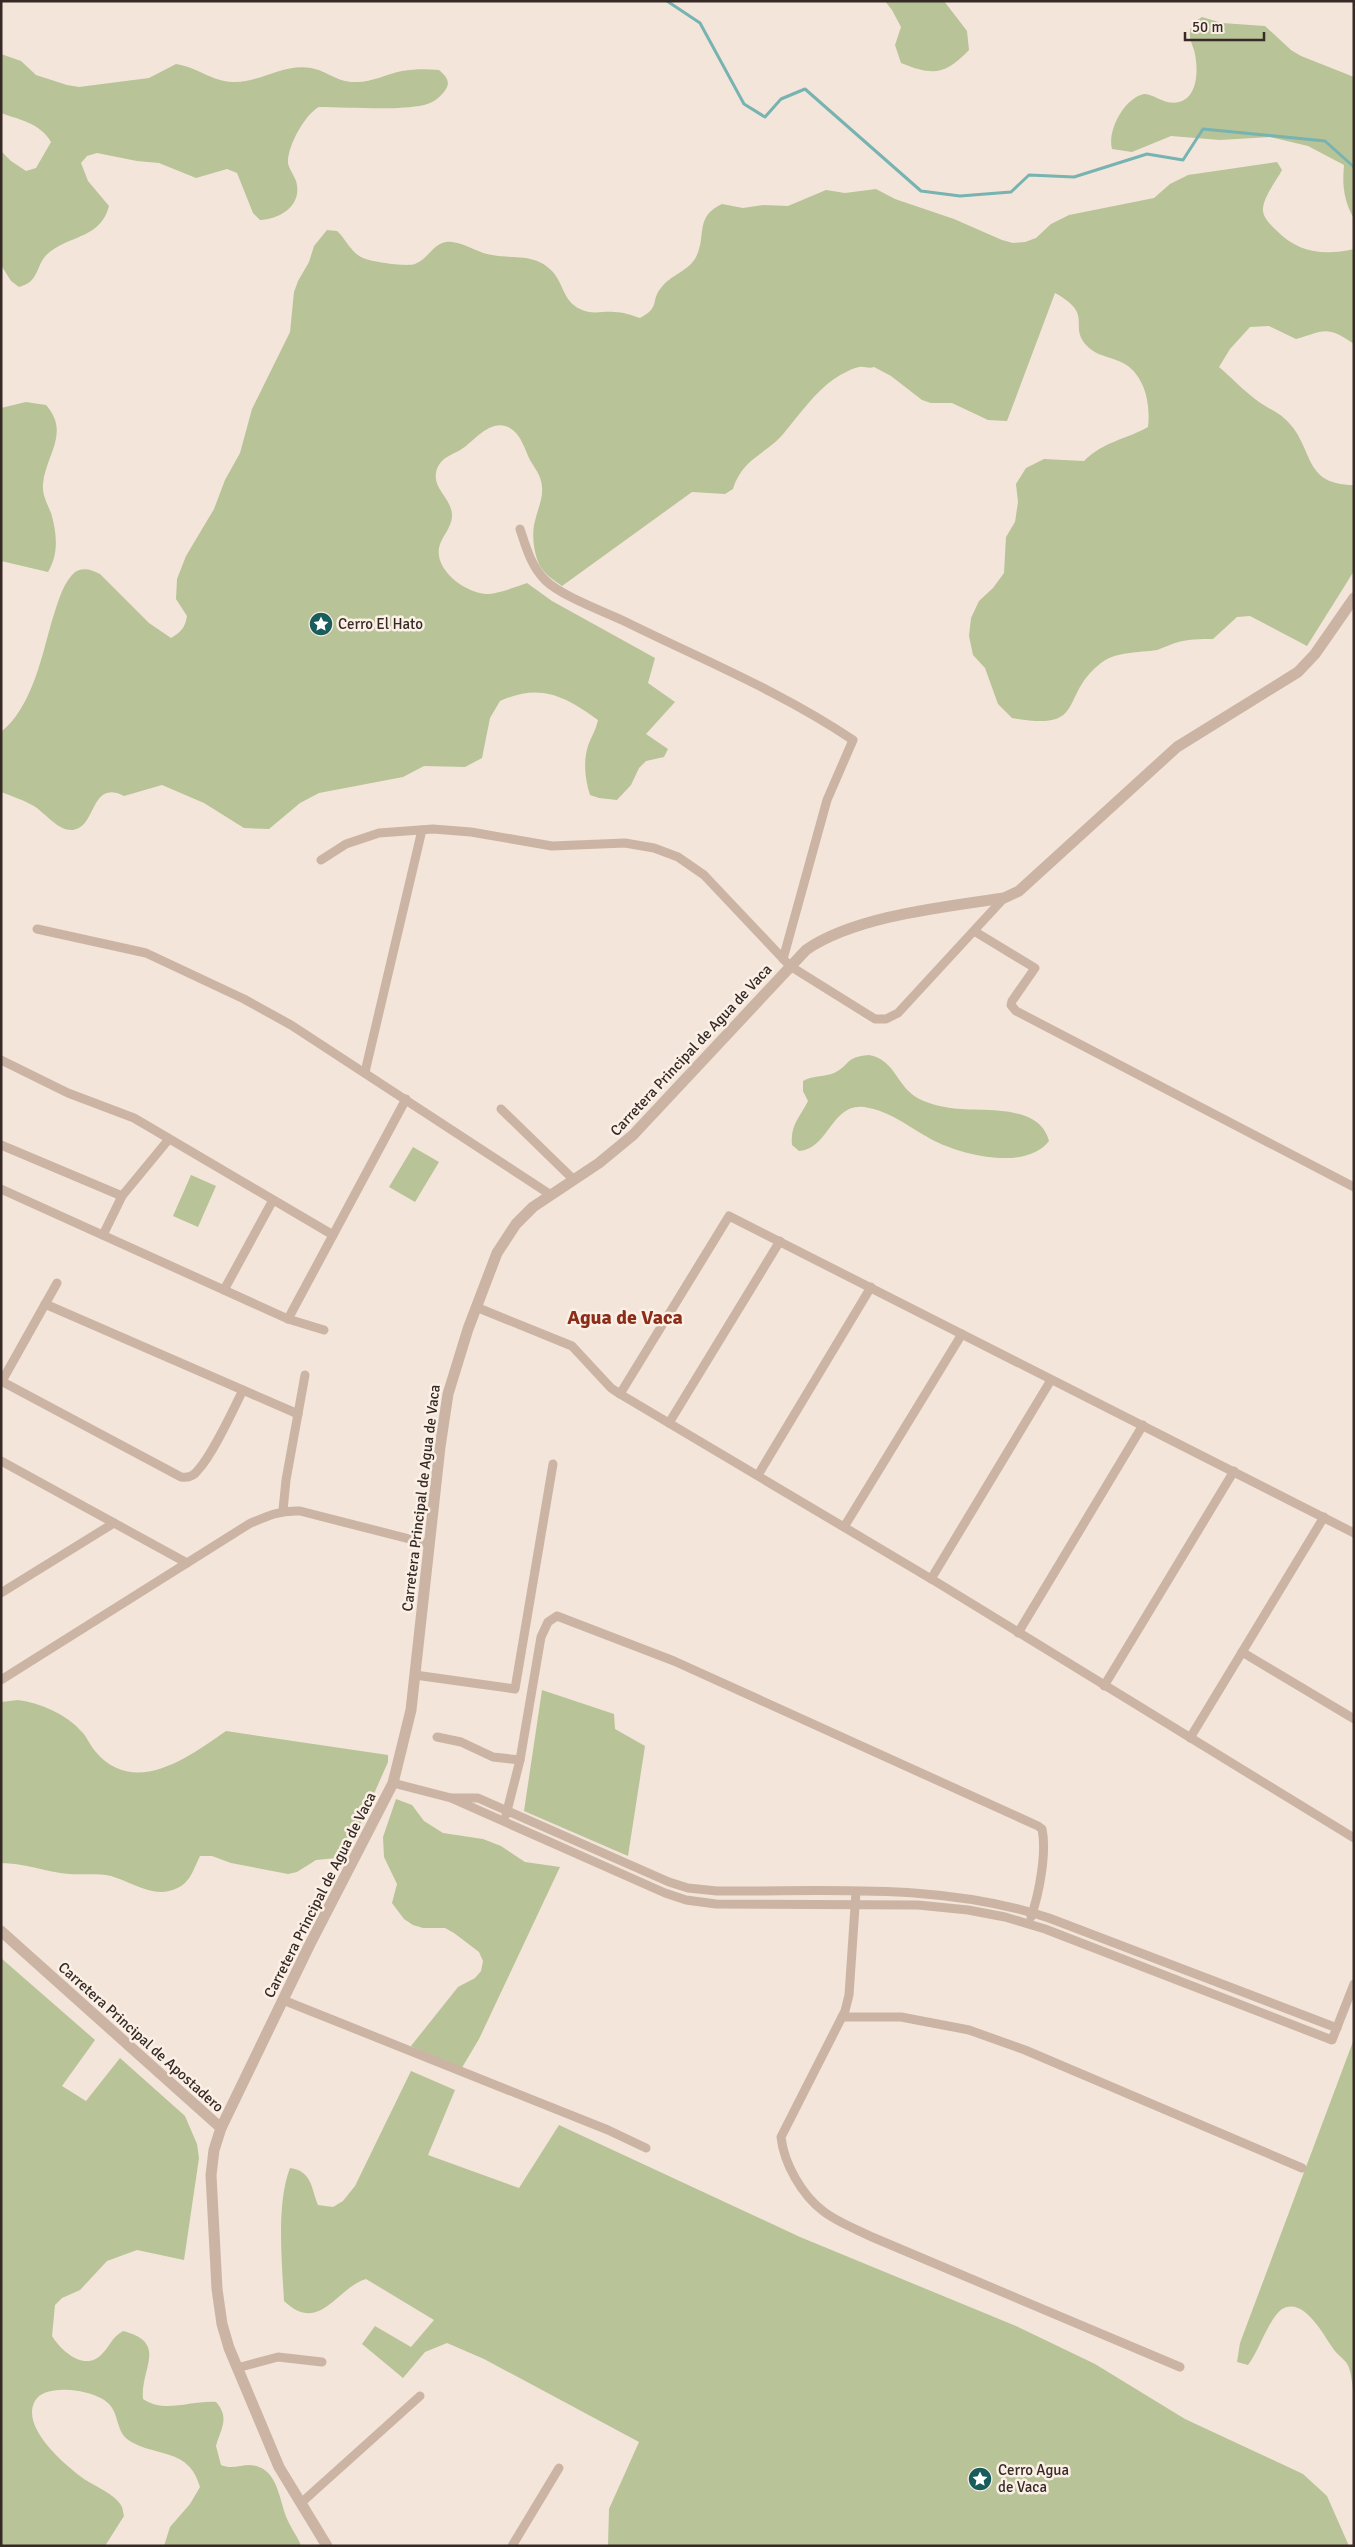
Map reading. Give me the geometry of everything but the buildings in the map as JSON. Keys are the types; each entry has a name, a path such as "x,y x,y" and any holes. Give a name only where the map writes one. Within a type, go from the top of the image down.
{"street":[{"path":"520,529 528,553 546,581 691,654 776,693 818,716 853,740 827,800 787,963"},
{"name":"Carretera Principal de Agua de Vaca","path":"221,2128 393,1782 408,1727 448,1394 488,1272 507,1235 533,1207 574,1180 633,1135 787,963 823,938 845,930 893,918 1004,898 1019,891 1039,875 1177,747 1298,672 1315,654 1354,598"},
{"path":"364,1072 422,830"},
{"path":"321,860 346,844 371,836 422,830 471,832 552,846 625,843 654,848 678,857 704,875 787,963 865,1014 875,1018 886,1019 898,1013 1004,898"},
{"path":"37,929 146,954 184,969 291,1025 551,1195"},
{"path":"974,931 1035,968 1012,1001 1016,1011 1354,1187"},
{"path":"3,1064 68,1093 134,1118 333,1235"},
{"path":"288,1318 406,1099"},
{"path":"501,1109 574,1180"},
{"path":"103,1235 122,1196 169,1139"},
{"path":"1,1145 122,1196"},
{"path":"1,1189 288,1318 324,1330"},
{"path":"224,1290 273,1200"},
{"path":"620,1394 729,1216 1354,1533"},
{"path":"669,1423 780,1241"},
{"path":"57,1283 2,1381 186,1478 194,1475 204,1462 243,1390"},
{"path":"758,1475 871,1287"},
{"path":"45,1304 298,1414"},
{"path":"476,1307 572,1346 611,1388 620,1394 931,1579 1354,1838"},
{"path":"844,1527 962,1334"},
{"path":"283,1510 305,1375"},
{"path":"931,1579 1051,1380"},
{"path":"1018,1633 1142,1426"},
{"path":"1,1461 187,1563"},
{"path":"415,1675 515,1689 553,1464"},
{"path":"1104,1686 1234,1471"},
{"path":"1,1680 249,1524 283,1510 300,1511 429,1544"},
{"path":"1190,1738 1324,1517"},
{"path":"1,1593 114,1523"},
{"path":"503,1823 508,1811 520,1760 544,1628 552,1618 564,1617 674,1661 1038,1826 1042,1829 1044,1840 1040,1880 1029,1924"},
{"path":"1242,1652 1354,1719"},
{"path":"437,1736 460,1742 493,1757 520,1760"},
{"path":"393,1782 451,1798 503,1823 665,1893 686,1900 716,1904 918,1905 968,1910 1005,1917 1029,1924 1332,2040 1354,1984"},
{"path":"451,1798 478,1798 669,1882 688,1888 717,1891 919,1892 969,1897 1008,1904 1337,2028"},
{"path":"856,1892 849,1995 842,2017 781,2137 788,2165 809,2198 825,2213 872,2237 1180,2367"},
{"name":"Carretera Principal de Apostadero","path":"1,1931 221,2128 214,2150 211,2175 217,2289 222,2324 237,2368 279,2467 327,2546"},
{"path":"283,2000 608,2130 646,2148"},
{"path":"842,2017 900,2017 969,2030 1025,2050 1302,2168"},
{"path":"237,2368 278,2357 322,2362"},
{"path":"301,2503 420,2396"},
{"path":"512,2546 559,2468"}],"green space":[{"path":"885,1 944,1 967,31 969,50 953,64 938,71 922,70 901,63 895,45 901,27"},
{"path":"1202,17 1222,23 1265,26 1291,50 1301,56 1354,77 1354,219 1345,193 1343,180 1344,165 1308,146 1270,137 1220,140 1171,136 1132,152 1112,149 1112,133 1119,116 1124,108 1137,97 1148,94 1172,103 1184,100 1189,96 1195,84 1197,70 1190,32 1196,21"},
{"path":"1,54 21,61 36,75 79,87 149,78 176,64 219,80 233,82 252,80 281,70 301,67 311,68 350,82 368,81 402,71 420,69 439,70 445,76 448,83 446,89 439,97 431,103 424,105 387,108 319,107 308,116 290,148 288,163 296,181 297,190 293,204 282,214 268,219 260,220 253,213 237,173 227,169 196,178 159,163 137,161 97,153 87,156 81,163 88,181 109,206 105,216 93,230 51,251 42,261 31,281 19,287 11,281 1,265 1,151 11,161 26,171 36,168 51,142 35,126 1,113"},
{"path":"1277,162 1282,170 1263,206 1264,214 1270,224 1293,244 1312,251 1332,252 1354,249 1354,344 1337,334 1325,331 1296,339 1269,326 1250,327 1230,349 1219,367 1254,398 1285,419 1301,441 1317,471 1325,478 1337,483 1354,485 1354,571 1307,646 1250,616 1237,617 1213,639 1184,641 1157,650 1121,654 1107,659 1088,675 1063,715 1052,720 1036,721 1012,718 998,704 985,668 973,655 969,636 971,618 979,601 993,588 1004,573 1006,537 1015,522 1018,502 1016,484 1026,468 1044,459 1084,461 1107,445 1148,427 1147,397 1139,379 1126,364 1096,353 1086,345 1079,332 1078,314 1067,301 1055,293 1007,421 988,420 952,403 931,403 922,400 891,376 874,367 853,369 834,379 820,390 784,433 770,447 749,463 737,478 733,489 725,494 692,492 562,586 544,572 537,559 533,532 542,497 542,486 539,475 521,440 514,431 501,425 494,426 440,463 436,473 437,485 450,505 452,517 440,544 439,557 442,565 454,579 470,590 486,594 501,592 527,583 552,601 655,658 648,683 675,702 646,734 668,749 664,757 646,761 639,768 631,785 617,800 590,795 588,789 585,770 586,758 588,746 598,720 574,704 552,695 540,693 528,693 500,701 490,718 482,758 465,767 424,766 403,777 319,793 300,803 269,829 244,828 204,803 162,785 124,796 113,792 105,794 99,798 81,827 73,830 61,827 35,807 1,792 1,732 20,710 34,682 59,598 68,580 75,572 86,569 100,574 149,623 171,638 184,627 187,616 176,599 177,579 186,556 214,509 225,480 240,453 252,409 290,332 294,292 298,281 309,262 314,246 327,230 337,231 359,256 367,260 389,264 415,264 425,258 436,246 446,242 468,246 492,255 539,261 556,276 574,306 584,311 621,313 640,318 651,310 658,293 665,284 693,262 701,242 704,221 713,209 722,204 743,208 763,205 788,206 826,190 845,193 876,189 895,199 954,219 1013,243 1025,242 1036,238 1051,224 1069,215 1154,198 1170,184 1188,175"},
{"path":"26,402 46,405 53,415 56,425 57,435 43,484 44,495 51,513 56,536 54,558 48,572 1,561 1,408"},
{"path":"869,1055 884,1061 907,1089 920,1099 932,1104 958,1109 1004,1111 1020,1114 1033,1119 1043,1128 1049,1141 1039,1150 1026,1155 1012,1158 980,1156 939,1143 894,1117 864,1107 853,1108 844,1112 817,1143 799,1151 792,1145 792,1138 796,1122 808,1101 803,1091 803,1081 834,1073 851,1059"},
{"path":"413,1147 439,1162 415,1202 389,1187"},
{"path":"191,1175 216,1186 198,1227 173,1216"},
{"path":"542,1690 614,1714 615,1729 645,1746 628,1856 524,1811"},
{"path":"18,1700 53,1710 61,1715 82,1732 95,1751 110,1765 127,1771 144,1772 179,1761 226,1731 388,1755 388,1762 346,1857 316,1860 297,1872 288,1874 231,1863 212,1856 200,1856 189,1878 182,1886 162,1892 147,1890 111,1876 69,1874 19,1864 1,1863 1,1702"},
{"path":"396,1799 412,1805 424,1821 443,1833 483,1839 501,1846 525,1862 560,1867 479,2039 460,2071 411,2046 458,1987 475,1978 481,1971 483,1961 479,1952 454,1933 445,1928 423,1928 413,1925 404,1919 392,1903 397,1884 384,1857 383,1837"},
{"path":"1,1958 95,2040 62,2086 86,2101 120,2058 185,2116 197,2144 199,2158 184,2260 137,2250 107,2261 80,2290 62,2298 55,2305 52,2336 74,2358 88,2361 102,2354 119,2333 123,2331 137,2336 145,2342 149,2350 149,2358 143,2388 143,2399 160,2406 216,2402 223,2413 222,2428 216,2446 221,2465 231,2467 254,2465 271,2476 288,2521 301,2546 164,2546 170,2527 190,2504 200,2487 195,2474 188,2465 179,2459 137,2445 127,2439 121,2431 112,2407 102,2398 82,2392 59,2390 49,2391 40,2395 35,2401 32,2411 39,2433 66,2465 118,2501 122,2506 124,2516 105,2546 1,2546"},
{"path":"1354,2039 1354,2395 1351,2374 1347,2364 1335,2351 1313,2320 1298,2308 1290,2306 1277,2313 1248,2365 1237,2362 1240,2343"},
{"path":"411,2071 455,2090 428,2155 519,2188 559,2125 800,2237 1016,2326 1095,2364 1185,2419 1303,2474 1327,2496 1349,2546 608,2546 609,2509 639,2442 484,2359 447,2343 425,2352 403,2378 362,2344 375,2326 411,2347 434,2320 366,2279 355,2284 318,2311 308,2313 297,2310 284,2301 281,2216 290,2168 303,2173 307,2177 318,2205 333,2207 343,2201 355,2186"}],"waterway":[{"path":"667,1 700,23 744,104 765,117 781,99 805,89 921,191 960,196 1011,192 1029,175 1074,177 1147,154 1183,160 1203,129 1325,141 1354,167"}],"place":[{"name":"Cerro El Hato","path":"321,624"},
{"name":"Cerro Agua de Vaca","path":"980,2479"}],"district":[{"name":"Agua de Vaca","path":"625,1317"}]}
